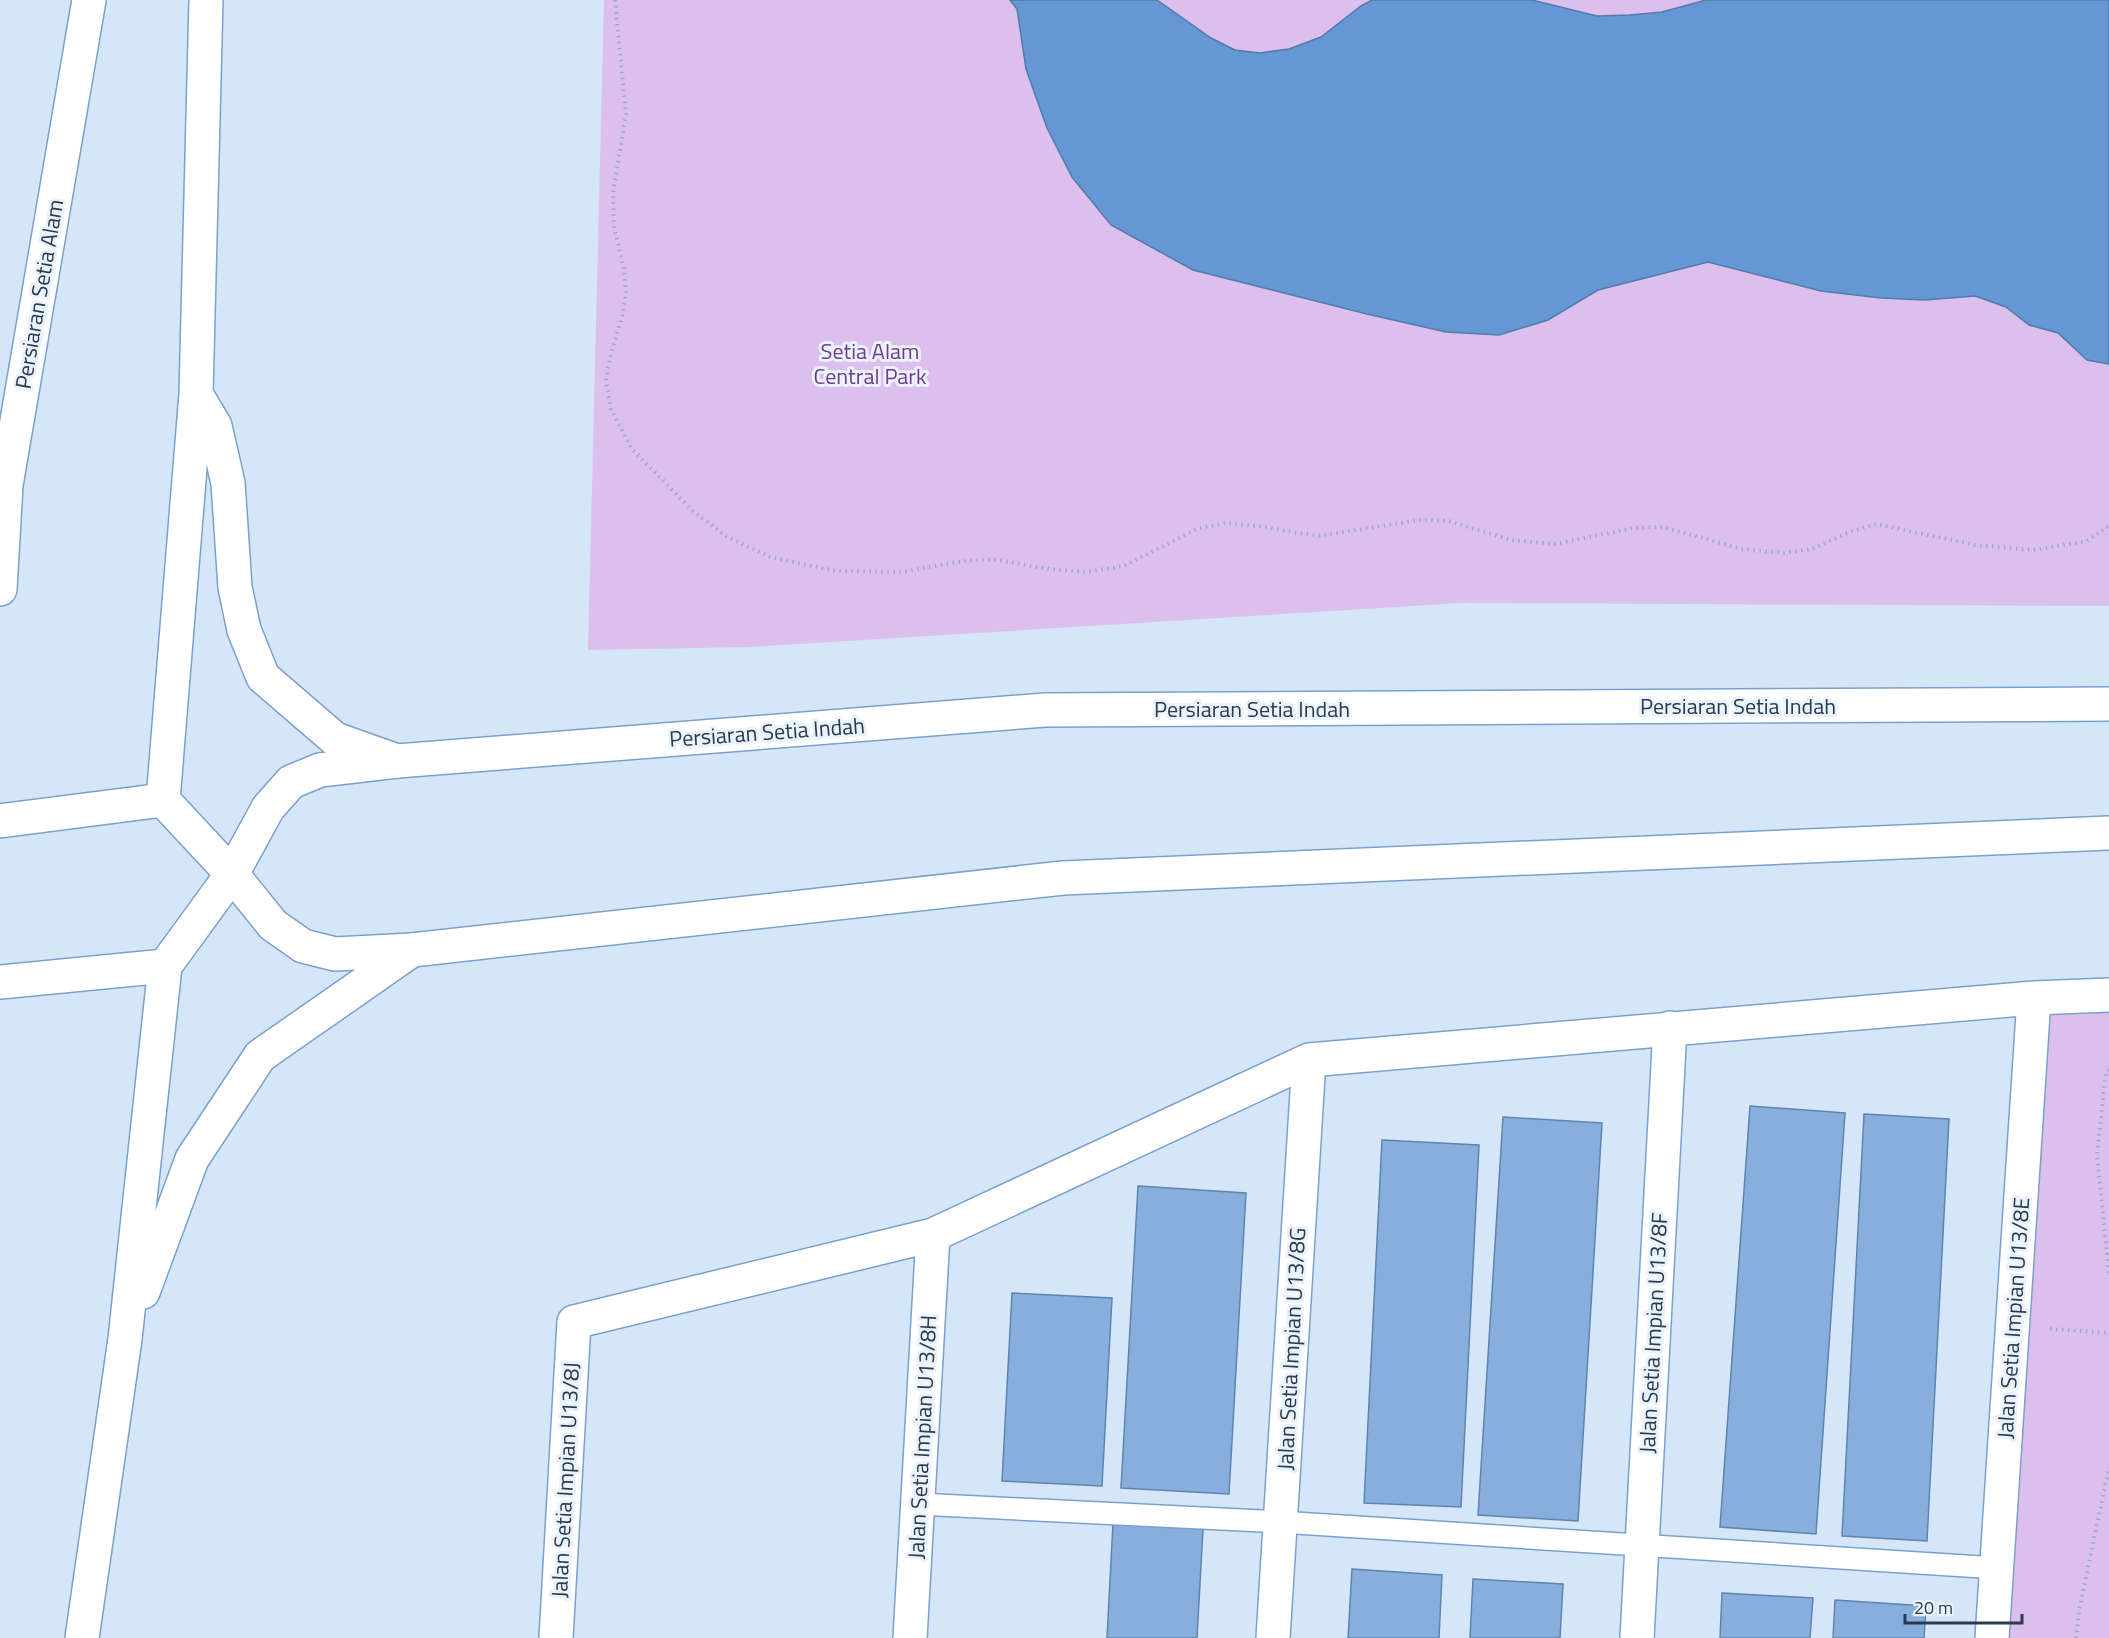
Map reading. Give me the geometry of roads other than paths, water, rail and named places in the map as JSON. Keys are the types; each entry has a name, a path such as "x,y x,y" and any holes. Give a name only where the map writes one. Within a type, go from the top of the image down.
{"main road":[{"name":"Persiaran Setia Alam","path":"0,589 6,484 89,0"},
{"path":"206,0 196,394 163,800 232,874 273,925 303,946 335,954 412,950 1063,878 2109,833"},
{"path":"196,394 215,426 228,483 235,587 239,609 244,630 263,677 336,739 397,761"},
{"name":"Persiaran Setia Indah","path":"165,966 232,874 268,807 291,782 320,770 397,761 1046,710 2109,704"},
{"path":"0,820 163,800"},
{"path":"125,1339 192,1159 260,1056 412,950"},
{"path":"0,982 165,966 125,1339 82,1638"},
{"path":"933,1235 1309,1060 2034,998 2109,995"},
{"name":"Jalan Setia Impian U13/8E","path":"1992,1638 2034,998"},
{"name":"Jalan Setia Impian U13/8F","path":"1636,1638 1670,1028"},
{"name":"Jalan Setia Impian U13/8G","path":"1273,1638 1309,1060"},
{"name":"Jalan Setia Impian U13/8J","path":"556,1638 574,1322 933,1235"},
{"name":"Jalan Setia Impian U13/8H","path":"910,1638 933,1235"}],"lane":[{"path":"918,1504 1280,1522 1997,1568"}],"water":[{"path":"1010,0 1157,0 1211,38 1235,50 1260,53 1289,49 1321,37 1372,0 1532,0 1597,16 1662,12 1706,0 2109,0 2109,364 2087,360 2058,333 2029,325 2006,307 1975,296 1925,300 1881,298 1821,291 1708,262 1598,290 1548,320 1499,335 1446,332 1193,270 1111,225 1072,177 1047,128 1026,69 1017,9"}],"park label":[{"name":"Setia Alam Central Park","path":"870,364"}]}
